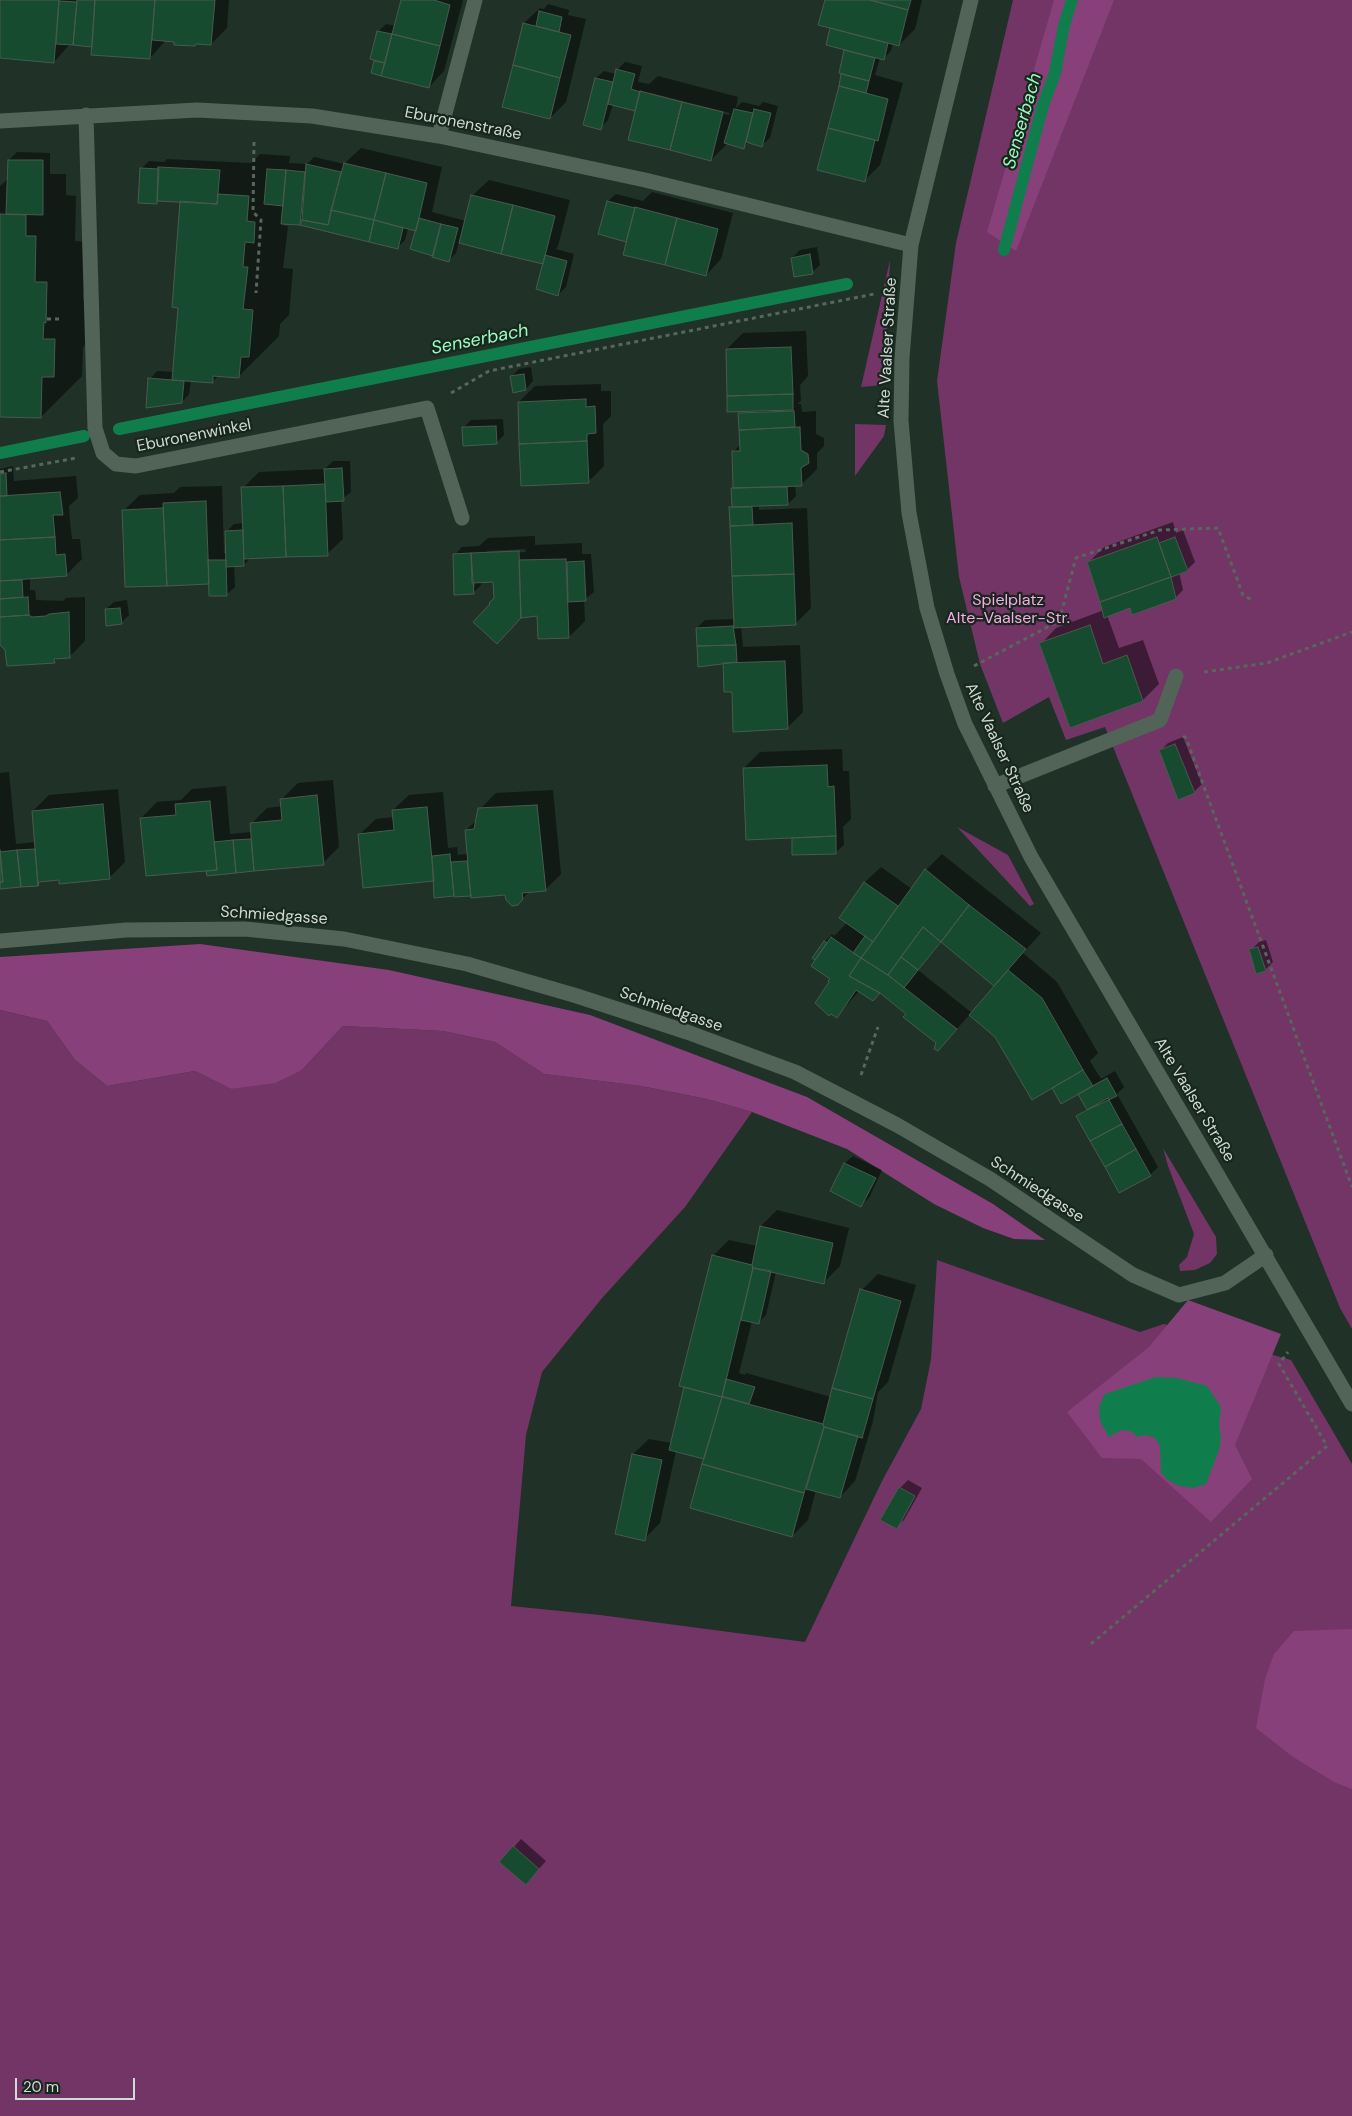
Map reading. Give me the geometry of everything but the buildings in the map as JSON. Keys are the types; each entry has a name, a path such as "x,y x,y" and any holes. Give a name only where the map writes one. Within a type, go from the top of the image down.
{"street":[{"path":"440,136 475,0"},
{"name":"Alte Vaalser Straße","path":"971,0 911,245 902,358 901,421 908,513 927,608 947,674 965,724 1031,857 1352,1404"},
{"name":"Eburonenstraße","path":"0,121 197,110 312,116 440,136 645,180 911,245"},
{"path":"86,115 96,428 103,453"},
{"path":"427,408 462,518"},
{"name":"Eburonenwinkel","path":"103,453 116,464 136,466 427,408"},
{"path":"995,786 1160,720 1176,676"},
{"name":"Schmiedgasse","path":"0,941 126,930 245,929 344,938 467,964 576,996 687,1032 795,1072 896,1125 990,1179 1133,1275 1179,1295 1225,1283 1266,1255"}],"path":[{"path":"255,113 253,212 261,220 256,293"},
{"path":"427,408 489,371 874,294"},
{"path":"0,472 103,453"},
{"path":"947,674 980,664 1059,620 1076,558 1160,530 1218,528 1243,595 1252,600"},
{"path":"1176,676 1267,663 1352,632"},
{"path":"1160,720 1186,738 1352,1187"},
{"path":"852,1102 878,1027"},
{"path":"1091,1644 1327,1446 1279,1364 1290,1349"}],"green space":[{"name":"Spielplatz Alte-Vaalser-Str.","path":"1013,0 1352,0 1352,1329 1340,1308 1105,727 1066,740 1049,697 1003,723 980,664 959,577 937,381 956,243"},
{"path":"890,260 884,385 861,387"},
{"path":"855,424 886,425 884,436 855,476"},
{"path":"957,827 1008,855 1034,904 1030,906"},
{"path":"0,1010 47,1021 75,1060 107,1086 195,1071 231,1089 302,1070 343,1026 443,1031 495,1042 544,1074 641,1086 707,1099 752,1112 685,1207 603,1297 542,1372 526,1435 511,1606 600,1615 805,1642 882,1481 921,1409 931,1359 937,1260 1140,1332 1164,1324 1291,1360 1352,1464 1352,2116 0,2116"},
{"path":"1163,1148 1216,1237 1217,1254 1210,1263 1195,1270 1180,1271 1179,1265 1187,1257 1194,1234"}],"shaded area":[{"path":"1054,0 1114,0 1016,251 987,232"},
{"path":"200,944 389,970 590,1015 807,1097 993,1204 1045,1240 1014,1239 983,1228 934,1204 847,1149 752,1112 707,1099 641,1086 544,1074 495,1042 443,1031 343,1026 302,1070 275,1083 231,1089 195,1071 107,1086 75,1060 47,1021 0,1010 0,957"},
{"path":"1188,1300 1281,1334 1235,1445 1252,1479 1211,1522 1141,1459 1102,1458 1067,1412 1149,1347"},
{"path":"1156,1377 1177,1378 1207,1386 1221,1407 1219,1450 1206,1484 1194,1488 1179,1486 1168,1480 1161,1473 1160,1446 1155,1438 1146,1435 1137,1437 1131,1431 1121,1430 1109,1437 1100,1421 1099,1406 1105,1394"},
{"path":"1352,1629 1352,1789 1334,1782 1293,1757 1256,1728 1265,1679 1274,1654 1294,1631"}],"waterway":[{"name":"Senserbach","path":"1004,250 1043,105 1055,73 1064,25 1072,0"},
{"name":"Senserbach","path":"119,429 847,284"},
{"name":"Senserbach","path":"0,453 84,436"}]}
